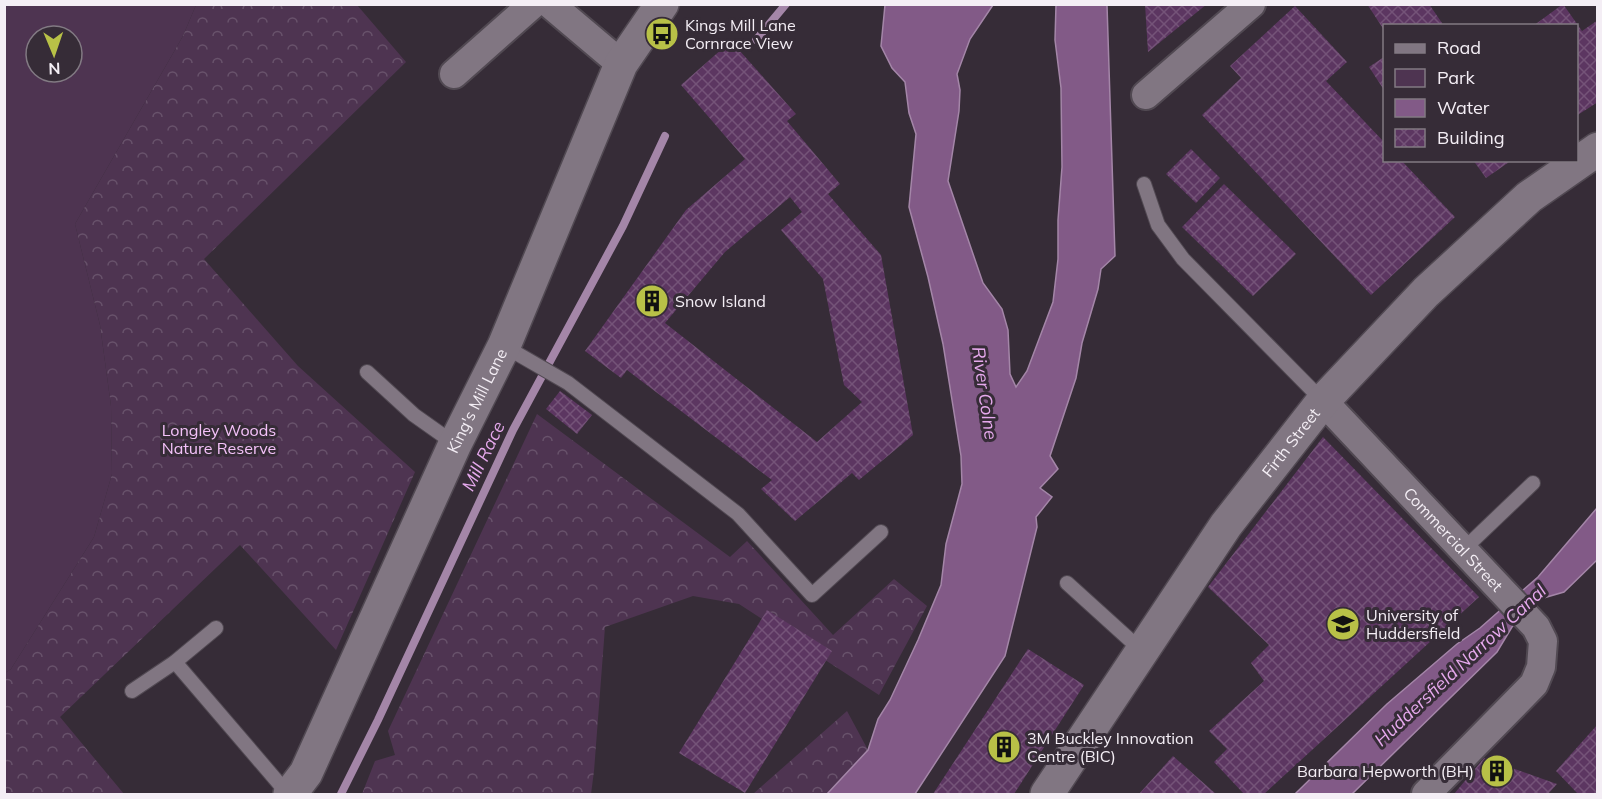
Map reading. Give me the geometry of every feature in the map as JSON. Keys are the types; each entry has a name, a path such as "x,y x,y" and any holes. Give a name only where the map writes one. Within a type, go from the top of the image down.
{"street":[{"path":"454,74 533,4"},
{"path":"550,4 621,64"},
{"name":"King's Mill Lane","path":"289,795 306,773 455,444 504,345 621,64 662,4"},
{"path":"1146,95 1251,4"},
{"name":"Firth Street","path":"1047,795 1226,525 1323,401 1426,292 1528,197 1598,149"},
{"name":"Commercial Street","path":"1323,401 1536,627 1543,641 1541,667 1534,684 1426,795"}],"lane":[{"path":"1144,184 1158,225 1183,259 1323,401"},
{"path":"504,345 568,383 738,514 812,595 880,532"},
{"path":"367,372 414,415 455,444"},
{"path":"1464,549 1533,483"},
{"path":"1067,583 1141,650"},
{"path":"132,691 175,662 216,628"},
{"path":"175,662 289,795"}],"green space":[{"path":"5,5 196,5 183,36 75,224 100,325 111,406 112,474 94,537 11,669 5,673"},
{"name":"Longley Woods Nature Reserve","path":"196,5 357,5 406,62 204,259 298,366 415,472 336,650 240,545 60,717 124,794 5,794 5,673 11,669 94,537 112,474 111,406 100,325 75,224 183,36"},
{"path":"537,414 730,557 747,541 833,635 894,579 927,606 879,695 739,604 693,596 605,627 591,794 362,794 375,761 395,755 388,731"},
{"path":"847,711 868,750 828,794 753,794"}],"water":[{"name":"River Colne","path":"885,5 993,5 970,39 957,74 960,90 959,111 948,181 983,283 1002,309 1008,330 1010,374 1016,387 1027,371 1053,302 1058,259 1062,167 1061,88 1055,40 1056,5 1107,5 1115,256 1101,269 1098,289 1082,343 1076,378 1050,456 1058,469 1040,488 1052,497 1036,517 1037,527 1005,656 915,794 827,794 868,750 878,719 890,700 918,640 941,585 946,544 962,484 961,456 943,344 909,207 916,134 909,113 905,82 892,68 881,46"},
{"name":"Huddersfield Narrow Canal","path":"1597,508 1597,560 1564,592 1540,599 1512,627 1497,652 1352,794 1295,794 1387,704 1538,577"}],"building":[{"path":"1145,4 1207,4 1148,52"},
{"path":"1367,4 1429,4 1443,24 1383,24 1383,28"},
{"path":"1563,4 1577,24 1536,24"},
{"path":"1295,6 1347,62 1326,81 1383,141 1383,162 1403,162 1455,217 1371,295 1202,115 1241,78 1230,66"},
{"path":"1598,20 1598,102 1578,115 1578,25 1582,31"},
{"name":"Snow Island","path":"731,41 796,114 787,121 840,184 828,194 881,255 913,435 859,480 852,473 795,521 761,489 772,480 627,370 621,378 585,351 686,210 745,159 681,85","holes":["790,197 802,212 781,230 823,279 844,385 862,402 817,442 665,323 725,252"]},
{"path":"1383,58 1383,88 1369,67"},
{"path":"1191,149 1220,178 1196,203 1166,174"},
{"path":"1474,162 1509,162 1486,178"},
{"path":"1224,184 1296,254 1253,296 1182,227"},
{"path":"560,391 592,415 577,434 546,409"},
{"path":"1323,437 1479,597 1264,794 1244,794 1214,762 1227,749 1209,731 1264,681 1251,663 1269,645 1208,587"},
{"path":"767,610 832,651 745,793 679,753"},
{"name":"3M Buckley Innovation Centre (BIC)","path":"1028,649 1084,685 1014,794 933,794"},
{"path":"1598,724 1598,794 1578,794 1556,771"},
{"path":"1173,756 1216,794 1139,794"},
{"name":"Barbara Hepworth (BH)","path":"1484,758 1557,784 1548,794 1454,794"}],"waterway":[{"name":"Mill Race","path":"756,40 786,4"},
{"name":"Mill Race","path":"341,794 378,720 513,430 623,226 665,136"}],"place":[{"name":"Kings Mill Lane Cornrace View","path":"662,34"},
{"name":"Snow Island","path":"652,301"},
{"name":"University of Huddersfield","path":"1343,624"},
{"name":"3M Buckley Innovation Centre (BIC)","path":"1004,747"},
{"name":"Barbara Hepworth (BH)","path":"1497,771"}]}
